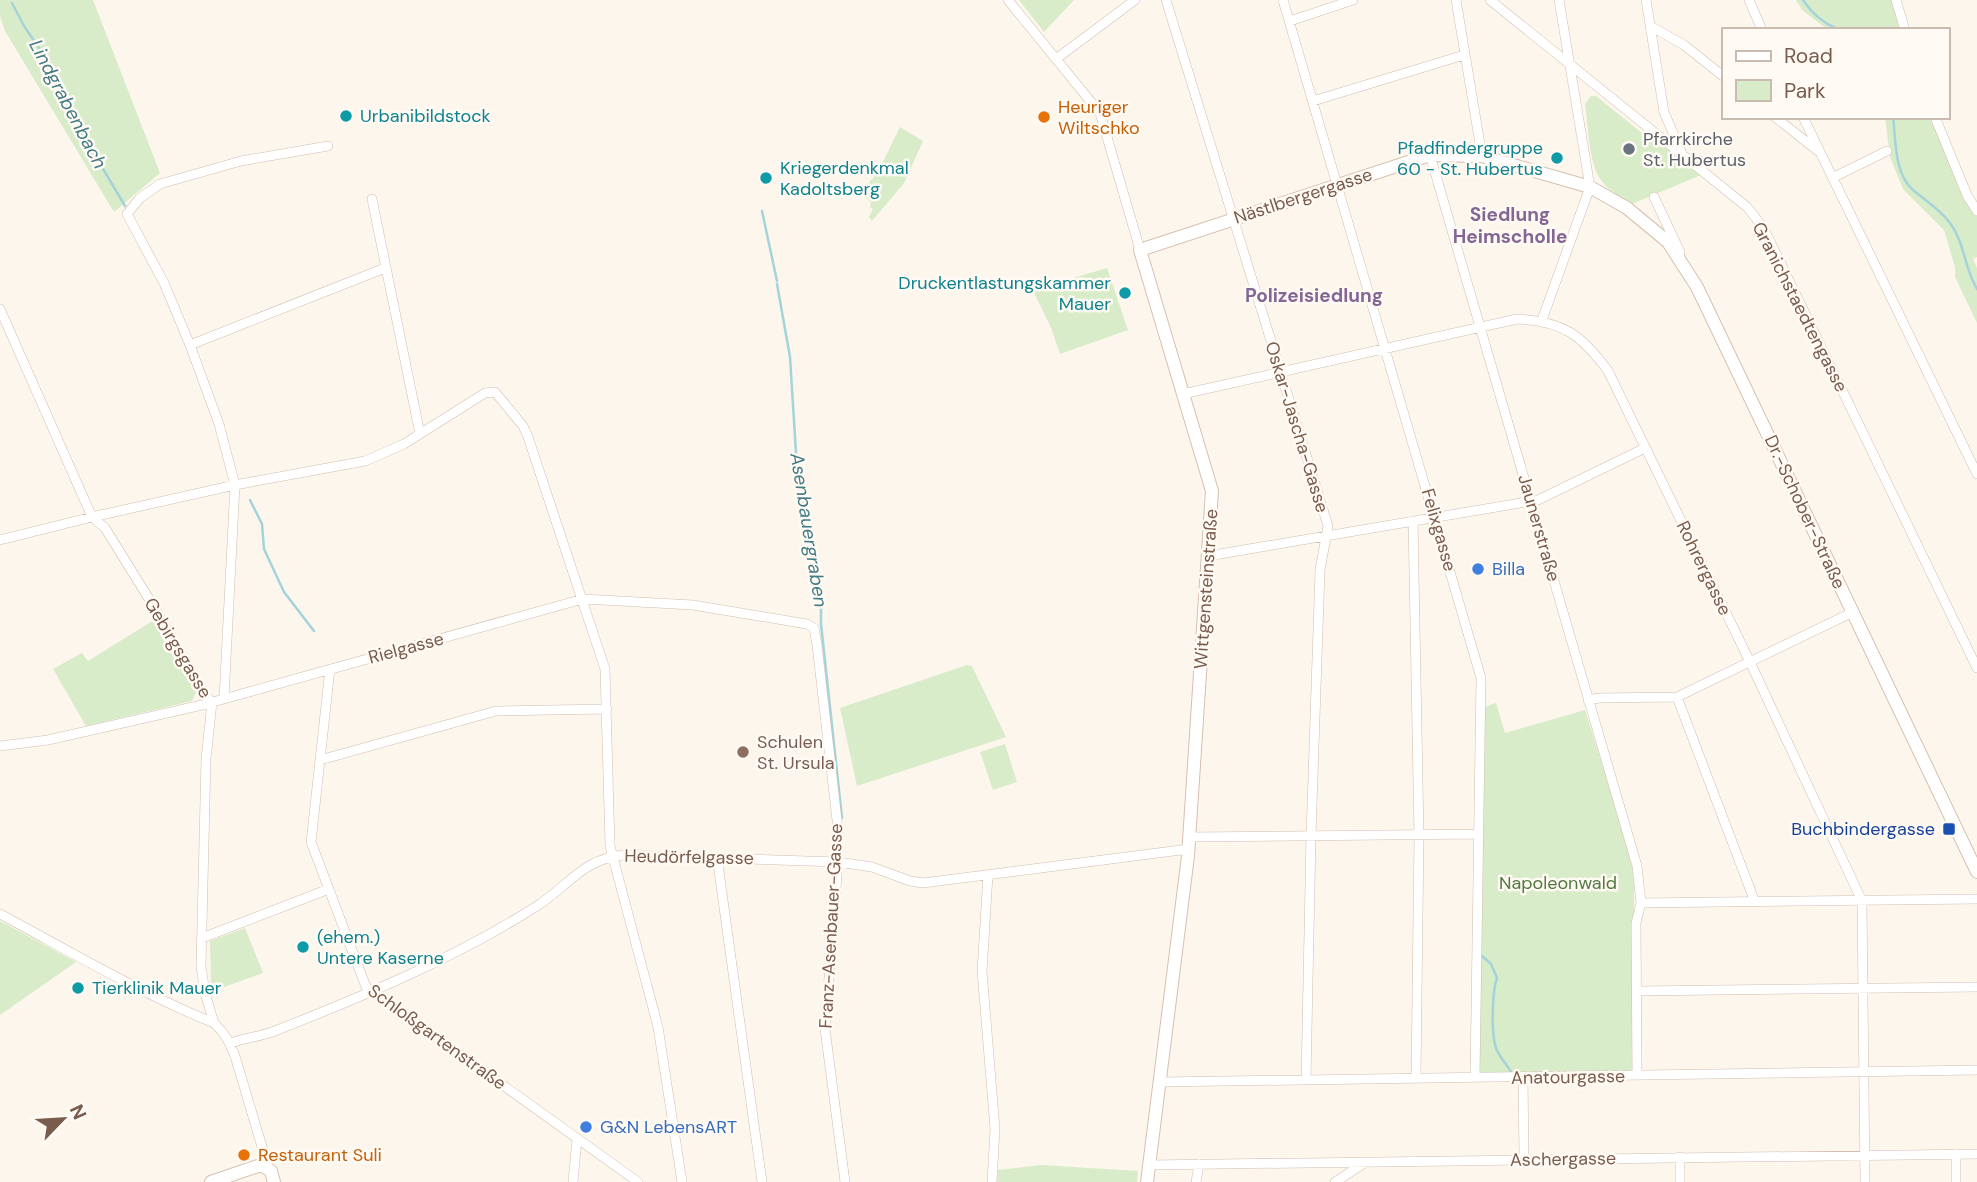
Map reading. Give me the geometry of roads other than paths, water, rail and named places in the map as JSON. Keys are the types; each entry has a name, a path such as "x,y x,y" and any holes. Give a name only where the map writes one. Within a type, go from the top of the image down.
{"street":[{"name":"Wittgensteinstraße","path":"1008,0 1100,113 1212,491 1189,843 1147,1182"},
{"path":"1056,59 1135,0"},
{"name":"Oskar-Jascha-Gasse","path":"1166,0 1328,526 1320,570 1306,1079"},
{"name":"Felixgasse","path":"1283,0 1481,678 1475,1077"},
{"path":"1290,22 1353,0"},
{"path":"1455,0 1482,156"},
{"name":"Granichstaedtengasse","path":"1490,0 1746,207 1763,227 1977,668"},
{"path":"1542,320 1590,187 1559,0"},
{"path":"1646,0 1664,112 1684,158"},
{"path":"1749,0 1761,28"},
{"path":"1896,0 1904,28"},
{"path":"1652,27 1684,44 1722,75"},
{"path":"1313,101 1464,55"},
{"path":"1778,119 1819,152"},
{"path":"1804,119 1977,474"},
{"path":"1936,119 1967,195 1977,211"},
{"path":"224,698 235,485 219,424 190,345 164,283 127,214 141,198 160,184 241,161 328,146"},
{"path":"1834,177 1887,151"},
{"name":"Nästlbergergasse","path":"1140,250 1430,155 1482,156 1590,187"},
{"name":"Jaunerstraße","path":"1430,155 1637,866 1641,903 1636,923 1637,1075"},
{"name":"Dr.-Schober-Straße","path":"1590,187 1648,223 1668,242 1697,287 1977,872"},
{"path":"1654,197 1697,287"},
{"path":"372,199 420,434"},
{"path":"190,345 385,268"},
{"name":"Gebirgsgasse","path":"0,309 4,332 92,517 105,528 159,615 202,692 212,702 206,759 202,981 214,1023"},
{"name":"Rohrergasse","path":"1183,394 1517,319 1542,320 1561,326 1578,337 1608,370 1863,901"},
{"path":"0,540 235,485 353,464 404,444 475,398 491,391 495,393 526,431 606,669 610,846 658,1027 682,1182"},
{"path":"1208,556 1538,500 1645,449"},
{"path":"1413,521 1419,835 1416,1077"},
{"name":"Rielgasse","path":"0,746 48,740 212,702 583,599 693,606 807,624 814,628"},
{"path":"1588,700 1677,697 1853,612"},
{"name":"Franz-Asenbauer-Gasse","path":"814,628 836,809 838,862 825,1029 845,1182"},
{"name":"Schloßgartenstraße","path":"330,669 311,842 366,987 638,1182"},
{"path":"1677,697 1755,902"},
{"path":"320,760 496,711 607,709"},
{"name":"Heudörfelgasse","path":"231,1043 252,1039 372,991 527,912 584,868 606,857 717,857 838,862 872,867 917,883 988,875 1189,843 1311,836 1477,834"},
{"path":"717,857 762,1182"},
{"path":"988,875 982,971 995,1129 992,1182"},
{"path":"202,938 329,889"},
{"path":"1641,903 1977,899"},
{"path":"1863,901 1865,1182"},
{"path":"0,914 124,982 214,1023 231,1043 274,1182"},
{"path":"1637,991 1977,987"},
{"name":"Anatourgasse","path":"1160,1082 1977,1070"},
{"path":"1523,1077 1524,1159"},
{"path":"573,1182 577,1139"},
{"path":"1956,1154 1956,1182"},
{"name":"Aschergasse","path":"1149,1166 1977,1154"},
{"path":"1680,1157 1680,1182"},
{"path":"1335,1182 1367,1162"},
{"path":"1196,1182 1199,1164"},
{"path":"211,1182 259,1165 268,1167"}],"waterway":[{"path":"1803,0 1818,18 1835,28"},
{"name":"Lindgrabenbach","path":"12,3 50,64 88,149 99,162 125,206"},
{"path":"1893,119 1902,175 1913,190 1950,223 1959,239 1969,273 1977,289"},
{"name":"Asenbauergraben","path":"762,211 777,281"},
{"name":"Asenbauergraben","path":"777,284 790,357 798,485 816,550 821,591 821,624 842,818"},
{"name":"Lindgrabenbach","path":"250,500 262,524 264,549 284,592 314,631"},
{"path":"1482,956 1491,964 1497,978 1493,1002 1494,1041 1497,1051 1511,1072"}],"place":[{"name":"Urbanibildstock","path":"346,116"},
{"name":"Heuriger Wiltschko","path":"1044,117"},
{"name":"Pfarrkirche St. Hubertus","path":"1629,149"},
{"name":"Pfadfindergruppe 60 - St. Hubertus","path":"1557,158"},
{"name":"Kriegerdenkmal Kadoltsberg","path":"766,178"},
{"name":"Druckentlastungskammer Mauer","path":"1125,293"},
{"name":"Billa","path":"1478,569"},
{"name":"Schulen St. Ursula","path":"743,752"},
{"name":"Buchbindergasse","path":"1949,829"},
{"name":"(ehem.) Untere Kaserne","path":"303,947"},
{"name":"Tierklinik Mauer","path":"78,988"},
{"name":"G&N LebensART","path":"586,1127"},
{"name":"Restaurant Suli","path":"244,1155"}],"district":[{"name":"Siedlung Heimscholle","path":"1510,225"},
{"name":"Polizeisiedlung","path":"1314,295"}],"park label":[{"name":"Napoleonwald","path":"1558,883"}]}
